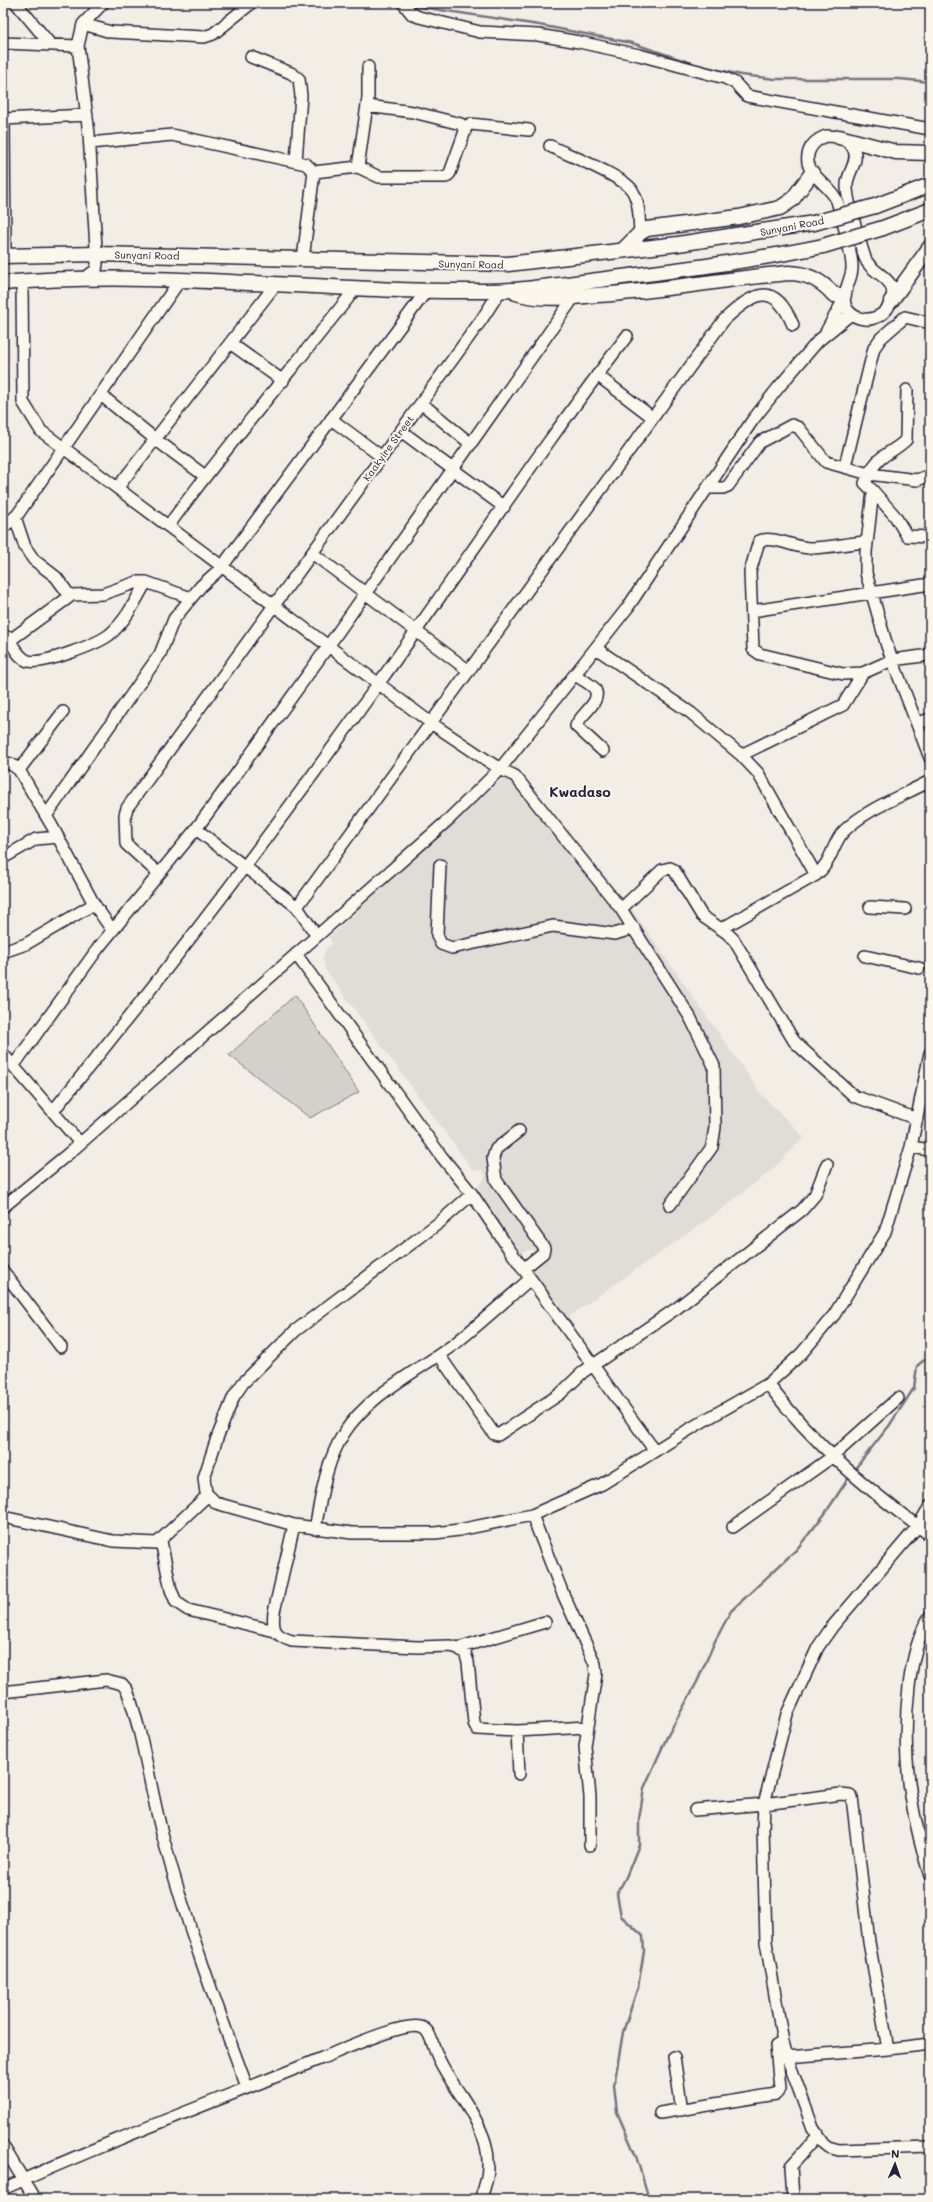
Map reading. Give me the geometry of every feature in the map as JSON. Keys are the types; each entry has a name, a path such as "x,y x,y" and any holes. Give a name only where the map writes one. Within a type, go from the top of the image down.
{"main road":[{"path":"839,137 896,152 930,153"},
{"path":"624,249 640,233 658,227 739,216 780,208 792,200 812,173"},
{"name":"Sunyani Road","path":"4,256 96,254 484,265 508,264 624,249 678,244 814,224 875,206 930,185"},
{"path":"3,283 85,278 180,280 356,288 504,291 665,272 773,256 823,246 883,228 930,210"},
{"path":"891,302 922,256 930,247"},
{"path":"504,291 533,298 574,297 647,292 788,273 808,275 820,282 834,295 844,297"}],"street":[{"path":"16,3 50,44"},
{"path":"85,278 96,270 96,254 88,115 78,46 83,24 103,3"},
{"path":"403,3 412,14 419,17 480,32 538,35 579,42 639,55 725,78 735,83 747,96 930,129"},
{"path":"83,24 111,32 204,37 213,34 249,5"},
{"path":"3,43 78,46"},
{"path":"251,57 291,73 299,79 302,96 296,160"},
{"path":"358,167 367,106 368,67"},
{"path":"367,106 413,112 461,124 465,128"},
{"path":"4,256 3,119 88,115"},
{"path":"314,172 358,167 380,176 446,178 450,173 458,149 463,140 465,128 470,124 529,130"},
{"path":"90,143 172,135 296,160 306,164 314,172"},
{"path":"825,334 844,297 851,274 852,263 836,201 828,187 812,173 808,160 810,148 820,138 826,136 839,137 848,142 854,149 855,156 846,184 847,190 866,260 890,284 892,292 891,302 884,312 874,318 862,319 851,314 847,308 844,297"},
{"path":"550,146 625,182 635,197 639,212 640,233"},
{"path":"303,259 314,172"},
{"path":"3,528 15,517 65,448 180,280"},
{"path":"22,282 23,402 41,431 169,525 222,568 329,645 431,723 500,769 515,776 621,909 690,1017 714,1066 715,1127 712,1147 670,1205"},
{"path":"118,487 276,284"},
{"path":"169,525 205,476 283,381 356,288"},
{"path":"46,816 160,654 174,619 192,598 222,568 427,290"},
{"name":"Kaakyire Street","path":"159,874 126,844 125,815 127,808 420,404 504,291"},
{"path":"297,907 724,320 756,296 770,295 784,306 793,325"},
{"path":"14,1065 112,930 196,829 366,593 574,297"},
{"path":"5,1201 80,1143 448,820 500,769 597,649 628,607 752,421 782,383 825,334 851,314"},
{"path":"845,466 877,343 905,317 930,323"},
{"path":"53,1111 132,1014 245,866 379,684 626,336"},
{"path":"230,343 283,381"},
{"path":"597,375 652,417"},
{"path":"907,390 905,413 908,433 906,440 882,456 876,462 865,483 895,516 907,536 930,536"},
{"path":"101,395 155,439 205,476"},
{"path":"420,404 471,444"},
{"path":"331,419 382,457"},
{"path":"708,488 723,488 728,486 760,442 792,425 799,428 826,462 845,466 869,474 917,480 930,475"},
{"path":"401,431 504,507"},
{"path":"873,492 867,542 866,573 892,660 918,723 930,758"},
{"path":"15,517 25,547 34,560 56,577 70,596"},
{"path":"867,542 811,548 794,546 766,539 759,541 750,572 752,645 755,652 843,674 863,673 892,660 930,655"},
{"path":"312,553 469,671"},
{"path":"146,582 124,620 109,635 91,646 44,660 29,661 20,655 6,638 18,635 70,596 103,594 137,582 146,582 192,598"},
{"path":"752,611 930,584"},
{"path":"597,649 691,713 741,755 758,773 816,875"},
{"path":"741,755 843,705 863,673"},
{"path":"575,675 594,688 596,693 596,700 578,721 576,726 603,751"},
{"path":"19,770 63,712"},
{"path":"918,723 930,719"},
{"path":"3,762 10,764 19,770 58,837 94,904 112,930"},
{"path":"721,929 816,875 828,864 843,832 870,813 930,782"},
{"path":"196,829 297,907 317,936"},
{"path":"3,858 36,839 58,837"},
{"path":"440,865 437,935 441,944 452,948 553,926 611,934 620,933 634,928"},
{"path":"621,909 662,870 670,868 674,870 702,916 734,940 794,1041 854,1096 917,1118"},
{"path":"3,952 26,944 94,904"},
{"path":"870,907 905,909"},
{"path":"296,954 446,1162 472,1194 530,1279 655,1451"},
{"path":"865,956 919,968"},
{"path":"472,1194 440,1222 296,1332 243,1383 234,1396 217,1438 204,1478 204,1486 208,1496 216,1503 294,1525 352,1533 435,1533 459,1530 532,1515 583,1494 768,1384 801,1354 834,1315 877,1247 891,1217 911,1147 930,1053"},
{"path":"3,1054 80,1143"},
{"path":"519,1131 496,1149 493,1158 496,1180 544,1248 543,1253 523,1269"},
{"path":"911,1147 930,1150"},
{"path":"439,1355 494,1434 497,1435 560,1394 583,1372 677,1308 802,1210 815,1195 827,1164"},
{"path":"3,1271 61,1347"},
{"path":"315,1529 323,1487 330,1465 343,1434 355,1419 379,1397 457,1342 530,1279"},
{"path":"768,1384 786,1408 832,1458 930,1535"},
{"path":"733,1527 832,1458 898,1398"},
{"path":"3,1517 113,1541 151,1544 161,1541 208,1496"},
{"path":"930,1506 918,1526 832,1627 818,1647 787,1714 764,1804 763,1829 766,1942 783,2042 787,2057 818,2136 828,2148 839,2150 930,2147"},
{"path":"532,1515 563,1594 595,1664 596,1674 587,1727 585,1757 590,1797 590,1845"},
{"path":"294,1525 274,1612 273,1624 275,1631 280,1637 292,1641 418,1647 450,1646 458,1648 465,1653 468,1662 475,1727 482,1730 517,1731 587,1727"},
{"path":"161,1541 171,1590 176,1602 194,1612 275,1631"},
{"path":"930,1616 918,1641 912,1667 907,1707 906,1754 908,1784 926,1850 930,1876"},
{"path":"458,1648 545,1622"},
{"path":"3,1692 106,1680 122,1684 127,1690 163,1837 185,1914 206,1977 247,2087"},
{"path":"517,1731 519,1774"},
{"path":"695,1810 764,1804 841,1794 850,1795 852,1797 868,1942 888,2049"},
{"path":"3,2189 22,2179 100,2145 390,2031 414,2026 422,2027 428,2032 446,2072 477,2120 486,2142 489,2161 486,2186 480,2199"},
{"path":"660,2113 776,2094 780,2089 776,2046 783,2042"},
{"path":"787,2057 930,2044"},
{"path":"674,2057 682,2110"},
{"path":"793,2199 791,2166 818,2136"},
{"path":"3,2146 35,2199"}],"shaded area":[{"path":"516,766 633,911 761,1094 804,1137 774,1168 718,1212 567,1318 530,1267 538,1255 535,1250 528,1250 521,1253 476,1190 486,1176 482,1170 473,1170 325,969 323,958 326,949 332,944 329,937"},
{"path":"295,995 359,1092 310,1118 229,1055"}],"waterway":[{"path":"412,3 414,6 539,25 632,43 697,65 741,75 775,79 900,79 930,82"},
{"path":"854,1470 889,1426 914,1388 917,1366 930,1355"},
{"path":"649,2199 636,2156 617,2112 614,2086 623,2032 638,1987 644,1951 643,1936 621,1916 617,1894 626,1877 639,1845 639,1819 644,1788 667,1737 697,1682 715,1641 731,1611 796,1550 824,1515 850,1476"}],"district":[{"name":"Kwadaso","path":"580,791"}]}
